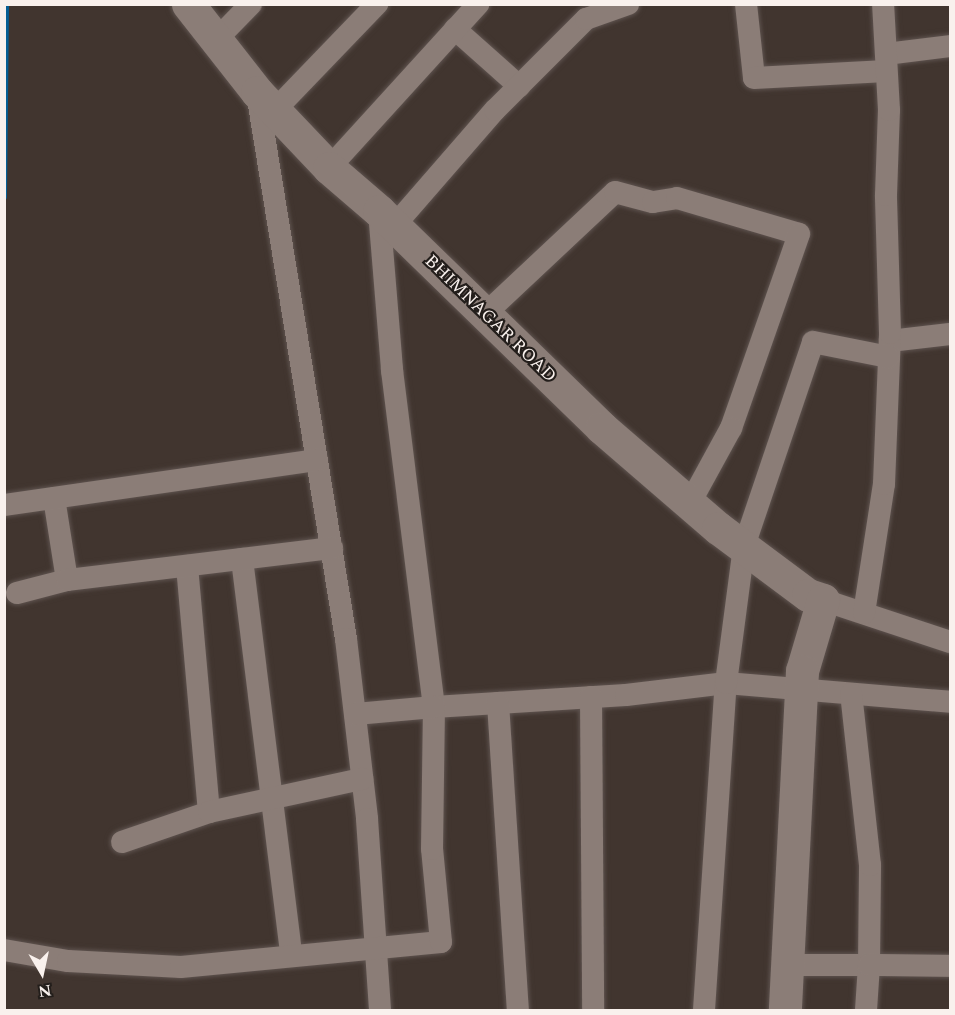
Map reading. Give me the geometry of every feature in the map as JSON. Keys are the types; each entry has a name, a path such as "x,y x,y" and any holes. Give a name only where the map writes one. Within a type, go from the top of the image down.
{"street":[{"name":"BHIMNAGAR ROAD","path":"188,4 266,101 329,168 386,218 602,428 744,546 808,595 824,600"},
{"path":"216,40 251,4"},
{"path":"377,4 266,101 355,714 380,1011"},
{"path":"329,168 478,4"},
{"path":"4,950 68,962 182,967 376,946 441,942 432,849 434,708 392,370 386,218 586,19 628,4"},
{"path":"746,4 754,78 886,63 951,46"},
{"path":"864,613 884,484 889,349 886,63 883,4"},
{"path":"455,29 519,86"},
{"path":"485,314 615,192 653,202 677,198 799,234 731,428 690,503"},
{"path":"704,1011 726,683 744,546 813,342 889,349 951,334"},
{"path":"4,506 317,460"},
{"path":"54,498 67,580"},
{"path":"17,593 67,580 332,548"},
{"path":"242,559 270,800 291,955"},
{"path":"188,566 209,812"},
{"path":"785,1011 802,671 824,600 951,642"},
{"path":"355,714 591,697 726,683 951,702"},
{"path":"851,694 870,865 866,1011"},
{"path":"591,697 593,1011"},
{"path":"498,703 518,1011"},
{"path":"122,842 209,812 362,779"},
{"path":"788,965 951,966"}],"waterway":[{"path":"4,197 6,4"}]}
